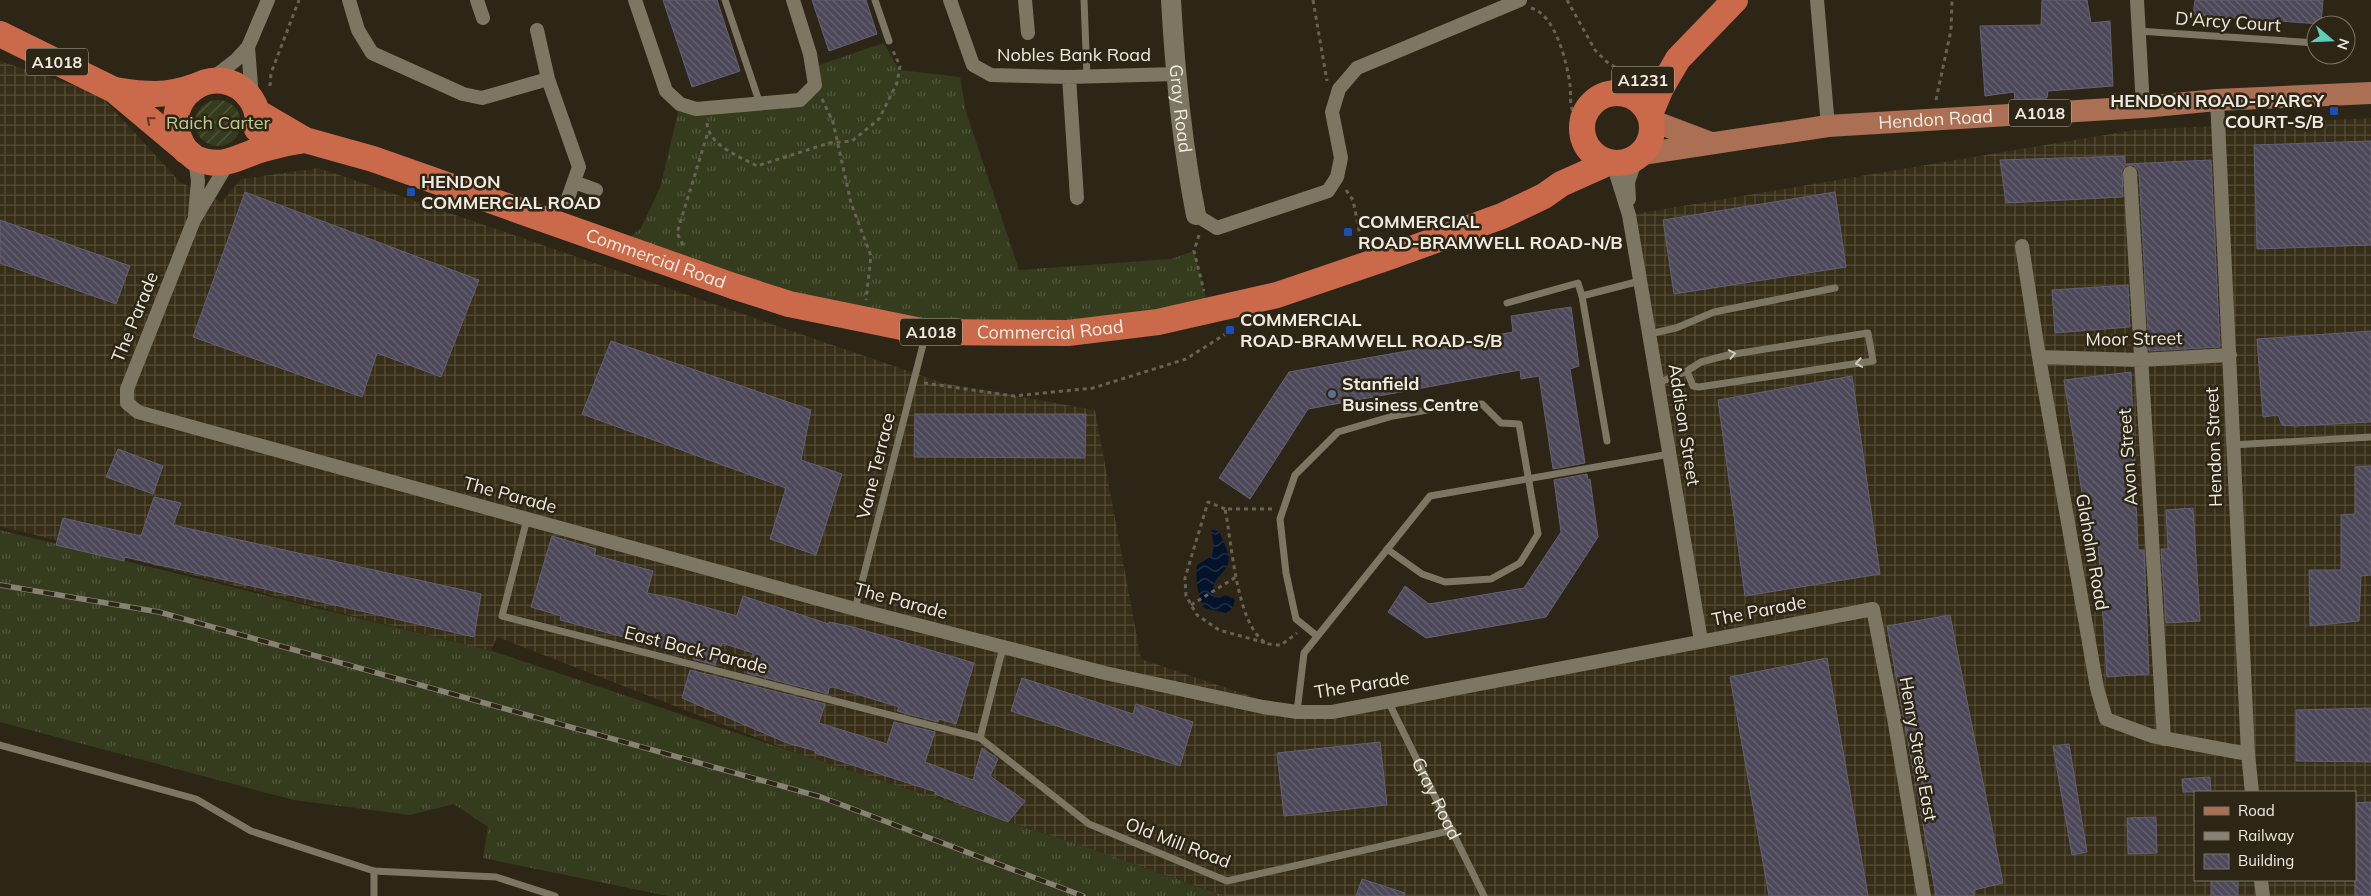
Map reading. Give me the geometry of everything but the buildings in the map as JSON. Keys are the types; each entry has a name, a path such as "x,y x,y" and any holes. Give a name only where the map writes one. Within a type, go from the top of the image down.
{"highway":[{"name":"A1231","path":"1651,117 1661,88 1678,59 1735,0"},
{"name":"Commercial Road","path":"0,34 114,90 191,154 217,164 278,145 305,140"},
{"name":"A1231","path":"1605,95 1639,82 1678,59"},
{"name":"Commercial Road","path":"114,90 152,96 174,94 203,83 217,81 233,84 246,93 255,107 305,140 373,159 698,274 790,304 926,332 1068,333 1158,322 1276,295 1502,216 1544,196 1562,184 1625,160"},
{"path":"191,154 177,134 176,115 180,102 188,92 203,83"},
{"path":"1626,94 1640,101 1651,117 1651,140 1625,160 1596,157 1588,148 1583,137 1582,126 1584,115 1589,106 1605,95 1626,94"},
{"path":"233,160 248,150 255,138 258,125 255,107"},
{"name":"Commercial Road","path":"1562,184 1575,159 1582,126"}],"main road":[{"name":"Hendon Road","path":"1625,160 1711,143 1828,126 2143,107 2216,100 2371,94"},
{"name":"Hendon Road","path":"1651,117 1711,143"}],"street":[{"path":"203,83 236,60 248,47 268,0"},
{"path":"349,0 358,30 372,53 463,94 482,98 548,78"},
{"path":"477,0 483,18"},
{"path":"635,0 666,91 680,104 696,109 800,100 815,85 810,54 793,0"},
{"name":"Nobles Bank Road","path":"950,0 973,65 991,75 1069,77 1176,74"},
{"path":"1025,0 1028,33"},
{"name":"Gray Road","path":"1171,0 1176,74 1189,179 1200,217"},
{"path":"1817,0 1828,126"},
{"path":"2137,0 2143,107"},
{"path":"1200,217 1217,228 1328,191 1337,177 1341,158 1332,112 1340,89 1357,68 1399,48 1518,1"},
{"path":"537,30 548,78 578,166 568,198"},
{"path":"248,47 250,88 255,107"},
{"path":"1069,77 1077,198"},
{"name":"Hendon Street","path":"2216,100 2230,355 2232,445 2248,754 2252,791"},
{"name":"The Parade","path":"191,154 198,181 194,220"},
{"name":"The Parade","path":"233,160 194,220 127,389 126,403 131,408 155,418 1003,647 1105,673 1263,707 1297,712 1332,712 1873,608"},
{"path":"1625,160 1629,215"},
{"path":"1625,160 1629,215"},
{"name":"Avon Street","path":"2130,173 2164,739"},
{"path":"574,182 596,190"},
{"name":"Addison Street","path":"1629,215 1700,641"},
{"name":"Glaholm Road","path":"2022,246 2039,357 2097,688 2106,719 2164,739 2248,754"},
{"name":"Moor Street","path":"2039,357 2141,360 2230,355"},
{"name":"Henry Street East","path":"1873,608 1924,896"},
{"path":"2261,881 2263,896"}],"lane":[{"path":"725,0 760,104"},
{"path":"875,0 889,42"},
{"path":"1084,0 1087,76"},
{"name":"D'Arcy Court","path":"2138,32 2306,42"},
{"path":"1582,296 1640,281"},
{"path":"1507,303 1578,283 1582,296 1607,441"},
{"path":"1649,334 1676,328 1714,312 1835,288"},
{"name":"Vane Terrace","path":"856,608 926,332"},
{"path":"1658,383 1687,371 1701,362 1728,355 1868,333 1873,361 1699,387 1693,386 1687,371"},
{"path":"1318,636 1296,619 1286,573 1280,519 1295,475 1338,432 1393,416 1444,407 1482,404 1501,423 1519,424 1538,534 1520,562 1491,579 1445,582 1422,574 1387,549"},
{"path":"2232,445 2371,437"},
{"path":"1297,712 1304,653 1430,496 1670,454"},
{"name":"East Back Parade","path":"526,519 502,616 980,738"},
{"path":"980,738 1003,647"},
{"name":"Gray Road","path":"1388,701 1484,896"},
{"name":"Old Mill Road","path":"980,738 1090,824 1227,882 1453,830"},
{"path":"0,745 196,799 251,831 374,871 496,877 555,896"},
{"path":"374,871 374,896"}],"path":[{"path":"270,73 299,0"},
{"path":"1313,0 1332,112"},
{"path":"1568,0 1595,50 1607,62 1639,82"},
{"path":"1932,120 1951,30 1952,0"},
{"path":"1518,1 1539,10 1548,18 1565,60 1570,86 1571,106 1582,126"},
{"path":"708,131 723,148 757,166 829,143 852,141 879,119 897,83 900,66 889,42"},
{"path":"815,85 833,122 850,203 871,256 864,320"},
{"path":"698,274 677,233 708,131 706,108"},
{"path":"1337,177 1353,200 1366,265"},
{"path":"1200,217 1194,251 1209,310"},
{"path":"914,381 1014,396 1093,388 1186,359 1241,324"},
{"path":"1283,509 1225,509 1208,502 1198,529 1185,578 1186,596 1196,615 1219,630 1267,643 1281,646 1303,624"},
{"path":"1225,509 1236,577 1250,625 1267,643"},
{"path":"1191,605 1218,590 1236,577"}],"shaded area":[{"path":"0,61 99,94 180,182 222,202 241,179 319,168 943,383 1095,410 1141,659 1297,712 1700,641 1629,215 2134,130 2371,118 2371,896 1224,896 1077,844 799,754 497,637 491,651 0,526"}],"green space":[{"path":"884,43 899,70 960,77 966,112 1019,270 1171,259 1194,251 1209,310 926,332 619,246 641,228 660,188 680,104 800,100 815,85 813,67"},
{"name":"Raich Carter","path":"218,100 231,104 237,110 241,123 237,136 231,142 218,146 205,142 199,136 195,123 199,110 205,104"},
{"path":"0,530 492,651 799,754 1077,844 1224,896 668,896 483,858 488,827 454,804 410,815 294,800 0,722"}],"water":[{"path":"1211,530 1219,531 1229,558 1226,568 1214,584 1213,590 1214,597 1220,598 1225,595 1235,599 1233,608 1226,613 1204,608 1198,587 1197,565 1212,556 1214,545"}],"railway":[{"path":"0,585 159,612 821,797 1083,896"}],"place":[{"name":"HENDON ROAD-D'ARCY COURT-S/B","path":"2334,111"},
{"name":"HENDON COMMERCIAL ROAD","path":"411,192"},
{"name":"COMMERCIAL ROAD-BRAMWELL ROAD-N/B","path":"1348,232"},
{"name":"COMMERCIAL ROAD-BRAMWELL ROAD-S/B","path":"1230,330"},
{"name":"Stanfield Business Centre","path":"1332,394"}]}
